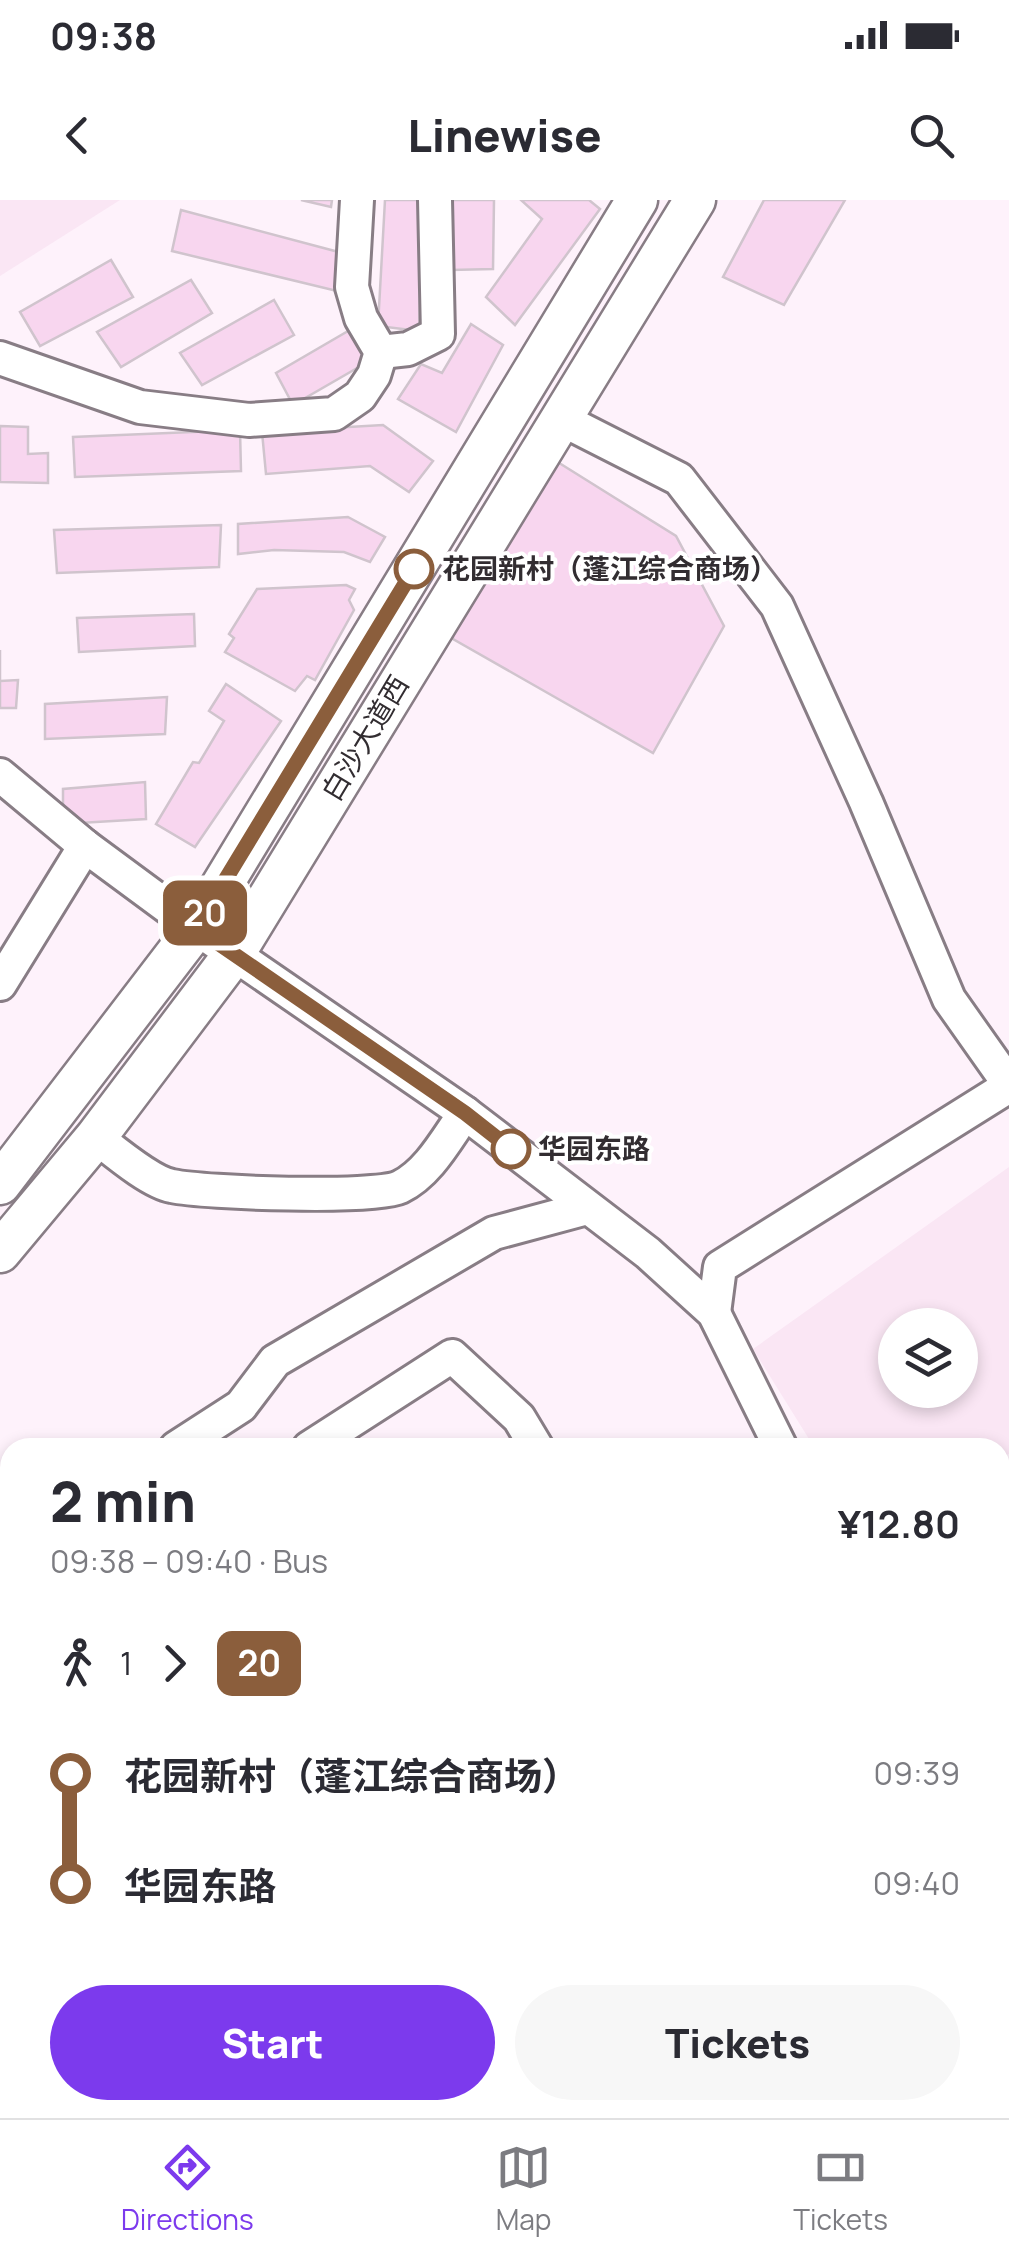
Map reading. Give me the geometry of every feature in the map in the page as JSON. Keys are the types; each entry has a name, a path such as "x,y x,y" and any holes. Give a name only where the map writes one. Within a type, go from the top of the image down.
{"main road":[{"name":"白沙大道西","path":"0,1252 96,1137 234,954 695,200"},
{"name":"白沙大道西","path":"0,1184 196,928 631,202"}],"street":[{"path":"0,358 140,407 248,420 334,414 360,396 374,375 381,352 361,318 352,287 357,200"},
{"path":"381,352 408,349 438,334 436,200"},
{"path":"560,418 679,479 777,606 866,802 948,998 1009,1085 720,1267 714,1313"},
{"path":"0,776 85,846 196,928 465,1113 648,1253 714,1313 775,1438"},
{"path":"0,984 85,846"},
{"path":"96,1137 168,1186 219,1191 373,1194 398,1188 416,1176 465,1113"},
{"path":"191,1438 241,1406 275,1361 494,1233 587,1208"},
{"path":"325,1438 452,1356 519,1418 532,1438"}],"shaded area":[{"path":"0,200 120,200 0,276"},
{"path":"1009,1167 1009,1438 808,1438 753,1349"}],"building":[{"path":"301,200 332,200 331,207"},
{"path":"385,200 423,200 419,331 378,326"},
{"path":"451,200 494,200 493,269 451,270"},
{"path":"521,200 589,200 600,209 515,325 486,297 542,219"},
{"path":"764,200 845,200 784,305 723,277"},
{"path":"181,210 346,254 337,291 172,251"},
{"path":"111,260 133,297 40,346 20,312"},
{"path":"191,280 212,313 121,367 97,332"},
{"path":"274,300 294,335 202,385 180,353"},
{"path":"471,324 503,345 456,432 398,399 421,364 442,373"},
{"path":"355,327 371,360 293,405 276,373"},
{"path":"383,425 433,461 409,492 370,466 266,474 262,432"},
{"path":"0,426 28,427 28,454 48,453 48,483 0,482"},
{"path":"240,430 241,471 75,477 73,437"},
{"path":"548,456 676,536 724,626 653,753 453,639 452,606"},
{"path":"348,517 385,537 370,562 344,552 274,550 238,554 238,524"},
{"path":"221,525 219,567 57,573 54,530"},
{"path":"346,585 355,589 349,600 354,610 315,680 307,676 295,691 225,652 234,638 229,634 257,589"},
{"path":"194,614 195,646 79,652 77,618"},
{"path":"18,680 16,708 0,708 0,681"},
{"path":"226,684 281,721 195,847 156,824 193,762 199,763 224,721 209,711"},
{"path":"167,697 165,734 45,739 45,704"},
{"path":"145,782 146,819 63,824 63,789"}],"bus line":[{"name":"20","path":"414,569 196,928 465,1113 511,1149"}],"place":[{"name":"花园新村（蓬江综合商场）","path":"414,569"},
{"name":"华园东路","path":"511,1149"}]}
